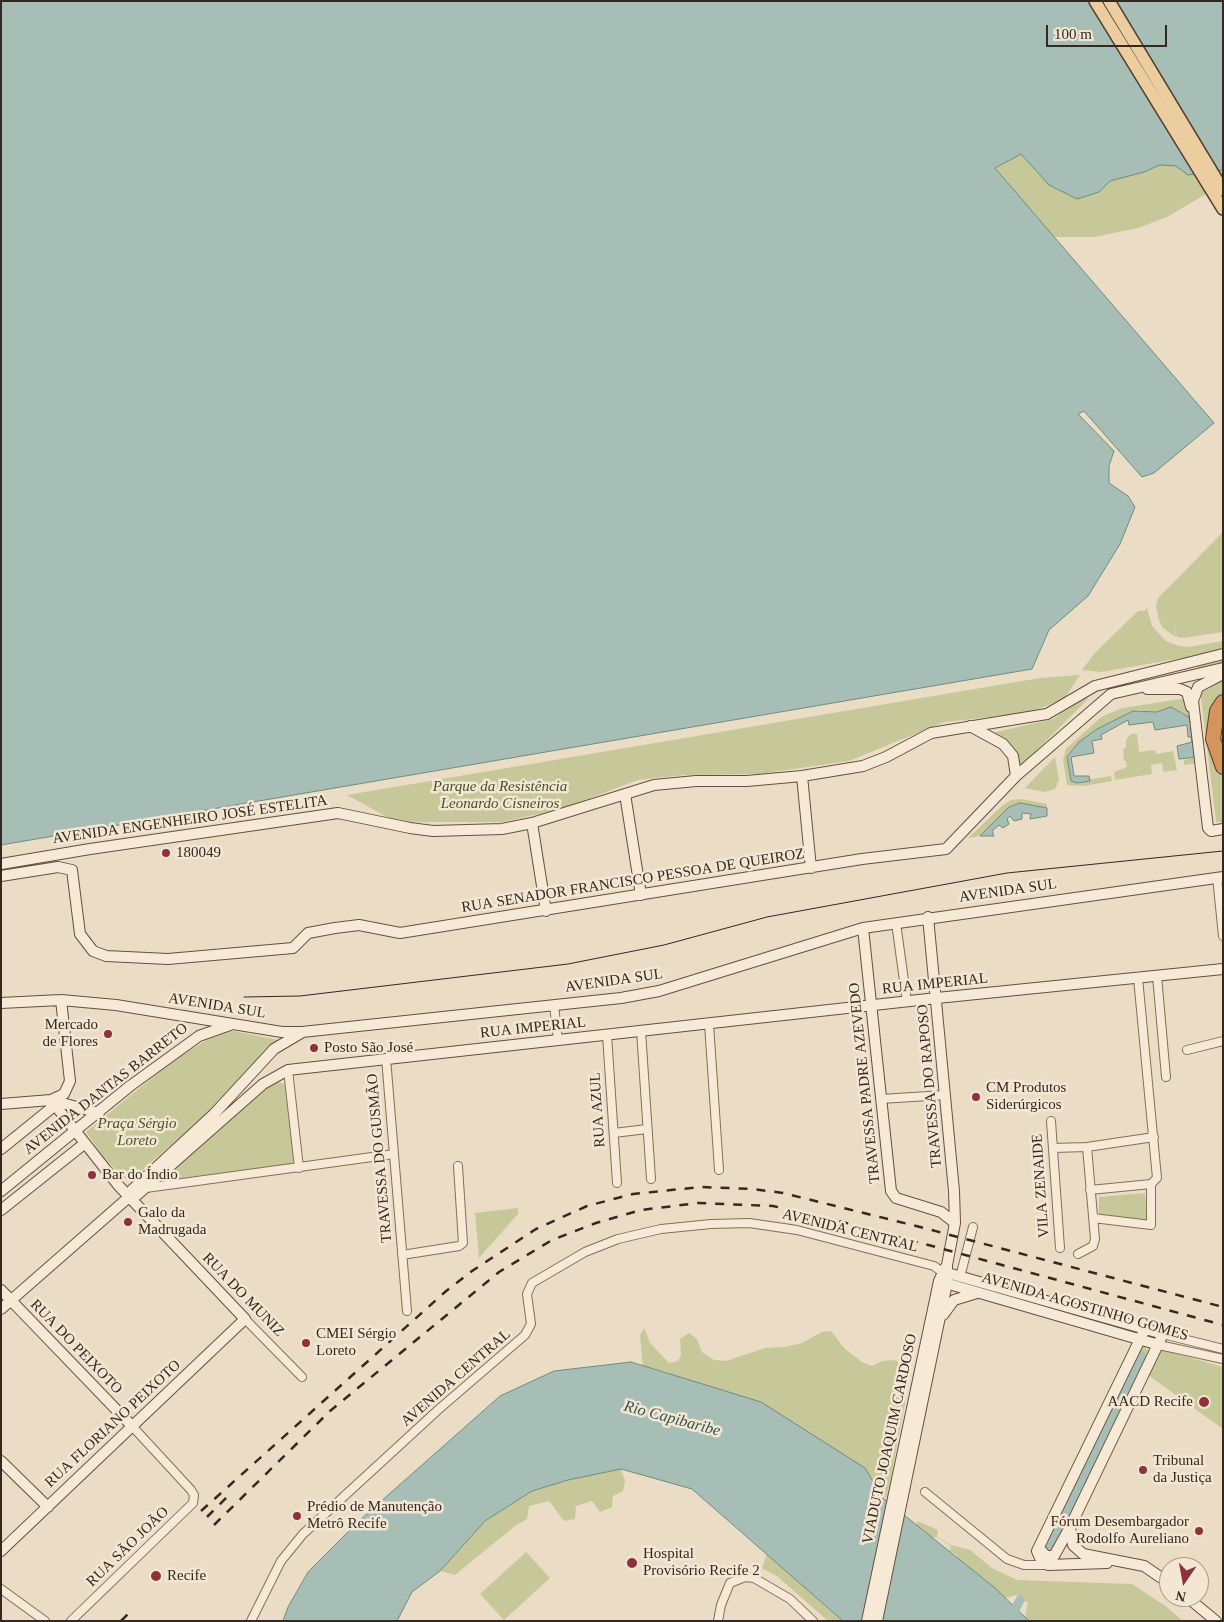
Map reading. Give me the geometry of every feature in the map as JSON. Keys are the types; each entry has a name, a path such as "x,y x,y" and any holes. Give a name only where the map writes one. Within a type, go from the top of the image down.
{"highway":[{"path":"1220,706 1213,739 1223,767"}],"main road":[{"path":"1094,1 1223,209"},
{"path":"1109,1 1223,190"},
{"name":"AVENIDA ENGENHEIRO JOSÉ ESTELITA","path":"1,864 90,849 338,814 433,831 475,831 532,823 654,785 696,781 747,781 802,776 863,766 886,757 931,733 1047,714 1095,686 1223,654"},
{"name":"RUA SENADOR FRANCISCO PESSOA DE QUEIROZ","path":"72,870 80,934 93,951 106,956 168,959 293,948 308,933 335,928 359,925 400,933 862,859 946,849 1016,776 1111,694 1223,668"},
{"path":"1223,674 1198,686 1193,701 1208,828 1212,831 1223,829"},
{"path":"1139,687 1150,690 1180,689 1186,692 1195,722"},
{"path":"970,726 1003,744 1013,756 1016,776"},
{"path":"802,776 811,868"},
{"path":"625,794 642,895"},
{"path":"532,823 546,911"},
{"path":"72,870 77,857 90,849"},
{"name":"AVENIDA ENGENHEIRO JOSÉ ESTELITA","path":"1,876 58,867 72,870"},
{"name":"AVENIDA SUL","path":"1,1003 60,1000 116,1005 282,1032 302,1032 621,998 659,991 863,928 928,917 1220,877"},
{"name":"TRAVESSA DO RAPOSO","path":"928,917 955,1196 955,1223"},
{"name":"TRAVESSA PADRE AZEVEDO","path":"863,928 893,1196 946,1214 955,1223"},
{"name":"RUA IMPERIAL","path":"1,1309 129,1197 132,1190 143,1187 263,1084 288,1070 872,1007 937,998 1223,969"},
{"name":"AVENIDA DANTAS BARRETO","path":"1,1149 64,1094 70,1081 60,1000"},
{"name":"AVENIDA DANTAS BARRETO","path":"1,1191 130,1086 199,1036 236,1024"},
{"name":"RUA IMPERIAL","path":"143,1187 274,1049 302,1032"},
{"path":"1,1104 53,1103 99,1113"},
{"path":"53,1103 76,1130 84,1144"},
{"name":"AVENIDA DANTAS BARRETO","path":"1,1210 84,1144"},
{"name":"RUA DO MUNIZ","path":"84,1144 129,1197 245,1319"},
{"path":"143,1187 142,1203 144,1212"},
{"name":"VIADUTO JOAQUIM CARDOSO","path":"877,1621 928,1348 936,1332 955,1223"},
{"name":"VIADUTO JOAQUIM CARDOSO","path":"867,1621 945,1275"},
{"name":"AVENIDA AGOSTINHO GOMES","path":"945,1275 960,1277 1163,1334"},
{"name":"AVENIDA AGOSTINHO GOMES","path":"945,1275 979,1293 1159,1345"},
{"name":"RUA DO PEIXOTO","path":"1,1290 132,1426"},
{"path":"936,1332 949,1305 958,1298 979,1293"},
{"name":"RUA FLORIANO PEIXOTO","path":"1,1551 245,1319"},
{"path":"1128,1562 1048,1565 1040,1558 1037,1551 1038,1545 1145,1329"},
{"path":"1038,1545 1042,1554 1054,1556 1163,1334"},
{"path":"1,1461 48,1507"},
{"path":"1070,1526 1073,1545 1083,1554 1144,1566 1159,1576"},
{"path":"1200,1607 1216,1621"}],"street":[{"path":"1220,877 1223,936"},
{"path":"896,923 907,1002"},
{"path":"1157,976 1166,1077"},
{"path":"1090,1190 1151,1184 1157,1178 1138,978"},
{"path":"554,1005 558,1040"},
{"path":"709,1024 719,1170"},
{"path":"641,1031 651,1179"},
{"name":"RUA AZUL","path":"607,1035 616,1183"},
{"path":"1187,1050 1223,1041"},
{"name":"TRAVESSA DO GUSMÃO","path":"386,1058 407,1311"},
{"path":"288,1070 299,1168"},
{"path":"882,1099 944,1095"},
{"name":"VILA ZENAIDE","path":"1051,1121 1060,1248"},
{"path":"614,1133 647,1129"},
{"path":"1053,1148 1087,1147 1154,1137"},
{"path":"1078,1254 1095,1244 1087,1147"},
{"path":"143,1187 394,1154"},
{"name":"TRAVESSA DO GUSMÃO","path":"402,1255 459,1246 463,1243 458,1166"},
{"path":"1093,1218 1151,1225 1151,1184"},
{"name":"AVENIDA CENTRAL","path":"251,1621 281,1561 303,1534 439,1409 525,1335 531,1324 527,1294 532,1283 585,1252 618,1239 661,1229 710,1224 749,1223 780,1227 934,1266 945,1275"},
{"path":"960,1277 973,1227"},
{"name":"RUA DO MUNIZ","path":"245,1319 302,1377"},
{"name":"AVENIDA AGOSTINHO GOMES","path":"1163,1334 1223,1349"},
{"name":"AVENIDA AGOSTINHO GOMES","path":"1159,1345 1223,1359"},
{"name":"RUA DO PEIXOTO","path":"132,1426 191,1490"},
{"name":"RUA SÃO JOÃO","path":"71,1621 123,1568 188,1509 194,1499 191,1490"},
{"path":"925,1492 1007,1559 1024,1564 1048,1565"},
{"path":"718,1621 725,1594 734,1580 745,1577 754,1578 790,1599 813,1621"},
{"path":"1,1589 45,1621"}],"green space":[{"path":"1223,92 1223,184 1167,217 1138,228 1094,237 1053,237 994,168 1021,154"},
{"path":"1223,532 1223,632 1184,638 1177,637 1174,626 1176,637 1163,628 1159,620 1156,607 1158,598"},
{"path":"1147,608 1152,626 1166,641 1188,647 1223,641 1223,651 1102,672 1082,670 1094,654 1138,611 1144,611"},
{"path":"1223,660 1223,822 1216,822 1197,664"},
{"name":"Parque da Resistência Leonardo Cisneiros","path":"1080,675 1065,698 1029,713 944,722 849,761 759,774 684,775 638,780 561,809 502,822 396,822 347,795 1040,678"},
{"path":"1086,696 1088,699 1021,766 1017,753 1004,740 992,733 1053,719"},
{"path":"1194,697 1201,763 1184,765 1184,760 1198,757 1187,715 1174,709 1157,712 1138,710 1077,745 1070,753 1073,782 1111,776 1112,781 1084,786 1067,785 1063,760 1066,749 1101,717 1122,708"},
{"path":"1131,734 1137,734 1139,752 1155,750 1156,754 1173,751 1177,770 1163,772 1162,763 1151,765 1152,774 1115,780 1114,772 1127,767 1126,761 1124,761 1123,749 1126,748 1126,740"},
{"path":"1055,757 1059,780 1055,789 1045,792 1025,788"},
{"path":"1022,799 1047,804 1047,808 1020,803 1012,805 980,836 968,838 1002,806 1011,800"},
{"name":"Praça Sérgio Loreto","path":"233,1031 279,1040 265,1051 220,1103 148,1165 135,1180 127,1180 121,1176 102,1155 86,1132 175,1059 207,1040"},
{"name":"Praça Sérgio Loreto","path":"279,1082 286,1085 295,1159 291,1164 160,1181 266,1087"},
{"path":"1145,1193 1147,1222 1099,1214 1099,1197"},
{"path":"518,1208 518,1214 479,1258 475,1213"},
{"path":"644,1328 650,1343 669,1363 678,1361 681,1355 680,1339 689,1333 697,1339 702,1352 714,1360 726,1361 765,1348 785,1347 802,1343 822,1332 831,1331 844,1348 862,1362 872,1366 883,1361 896,1360 904,1373 905,1403 887,1497 880,1497 667,1372 643,1367 640,1335"},
{"path":"1143,1346 1152,1353 1052,1553 1044,1550 1043,1540 1137,1350"},
{"name":"AACD Recife","path":"1160,1349 1223,1367 1223,1429 1148,1375"},
{"path":"621,1469 625,1481 623,1491 613,1496 612,1507 600,1512 592,1501 576,1506 575,1519 564,1521 549,1501 529,1506 527,1519 515,1526 455,1575 440,1571 485,1521 532,1491 568,1480"},
{"path":"917,1521 938,1530 937,1537 951,1545 970,1550 992,1568 1017,1580 1132,1584 1159,1602 1159,1607 1167,1607 1183,1621 1024,1621 1028,1603 1016,1595 1004,1599 960,1563 956,1555 950,1551 951,1546 936,1537 929,1538 917,1528"},
{"path":"526,1552 550,1578 504,1620 480,1594"},
{"path":"767,1554 843,1621 828,1621 778,1577 762,1568"}],"water":[{"path":"1,1 1223,1 1223,170 1188,175 1176,166 1160,165 1144,172 1110,181 1099,192 1077,199 1049,185 1021,154 995,168 1214,423 1154,473 1142,477 1084,411 1078,414 1114,451 1109,466 1109,483 1128,496 1135,507 1120,544 1088,596 1049,630 1032,669 1,845"},
{"path":"1171,707 1189,717 1198,757 1179,759 1177,746 1192,742 1191,737 1188,737 1187,725 1155,730 1153,722 1129,725 1128,720 1101,735 1102,739 1092,741 1094,753 1071,757 1074,776 1089,776 1090,781 1077,783 1071,781 1067,757 1079,742 1097,729 1133,711 1157,712"},
{"path":"1020,803 1047,808 1047,816 1030,819 1031,814 1022,813 1022,819 1014,821 1010,816 1007,819 1009,824 1003,828 999,825 992,831 994,836 980,836 1009,807"},
{"name":"Rio Capibaribe","path":"631,1362 761,1402 865,1468 883,1498 995,1588 1029,1621 843,1621 692,1489 621,1469 568,1480 532,1491 485,1521 440,1571 412,1592 397,1621 283,1621 288,1607 308,1572 361,1519 500,1396 554,1371"}],"waterway":[{"path":"1050,1545 1141,1355"},
{"path":"1009,1621 1020,1600"}],"tram line":[{"path":"244,997 300,996 568,964 664,945 767,917 1007,873 1223,851"}],"railway":[{"path":"201,1511 445,1292 472,1271 536,1229 587,1206 633,1194 701,1187 753,1189 783,1193 1223,1307"},
{"path":"214,1525 330,1411 499,1272 552,1240 596,1223 641,1210 698,1203 773,1206 851,1224 1223,1325"},
{"path":"207,1517 227,1497"},
{"path":"121,1621 131,1611"}],"place":[{"name":"180049","path":"166,853"},
{"name":"Mercado de Flores","path":"108,1034"},
{"name":"Posto São José","path":"314,1048"},
{"name":"CM Produtos Siderúrgicos","path":"976,1097"},
{"name":"Bar do Índio","path":"92,1175"},
{"name":"Galo da Madrugada","path":"128,1222"},
{"name":"CMEI Sérgio Loreto","path":"306,1343"},
{"name":"AACD Recife","path":"1204,1402"},
{"name":"Tribunal da Justiça","path":"1143,1470"},
{"name":"Prédio de Manutenção Metrô Recife","path":"297,1516"},
{"name":"Fórum Desembargador Rodolfo Aureliano","path":"1199,1531"},
{"name":"Hospital Provisório Recife 2","path":"632,1563"},
{"name":"Recife","path":"156,1576"}]}
